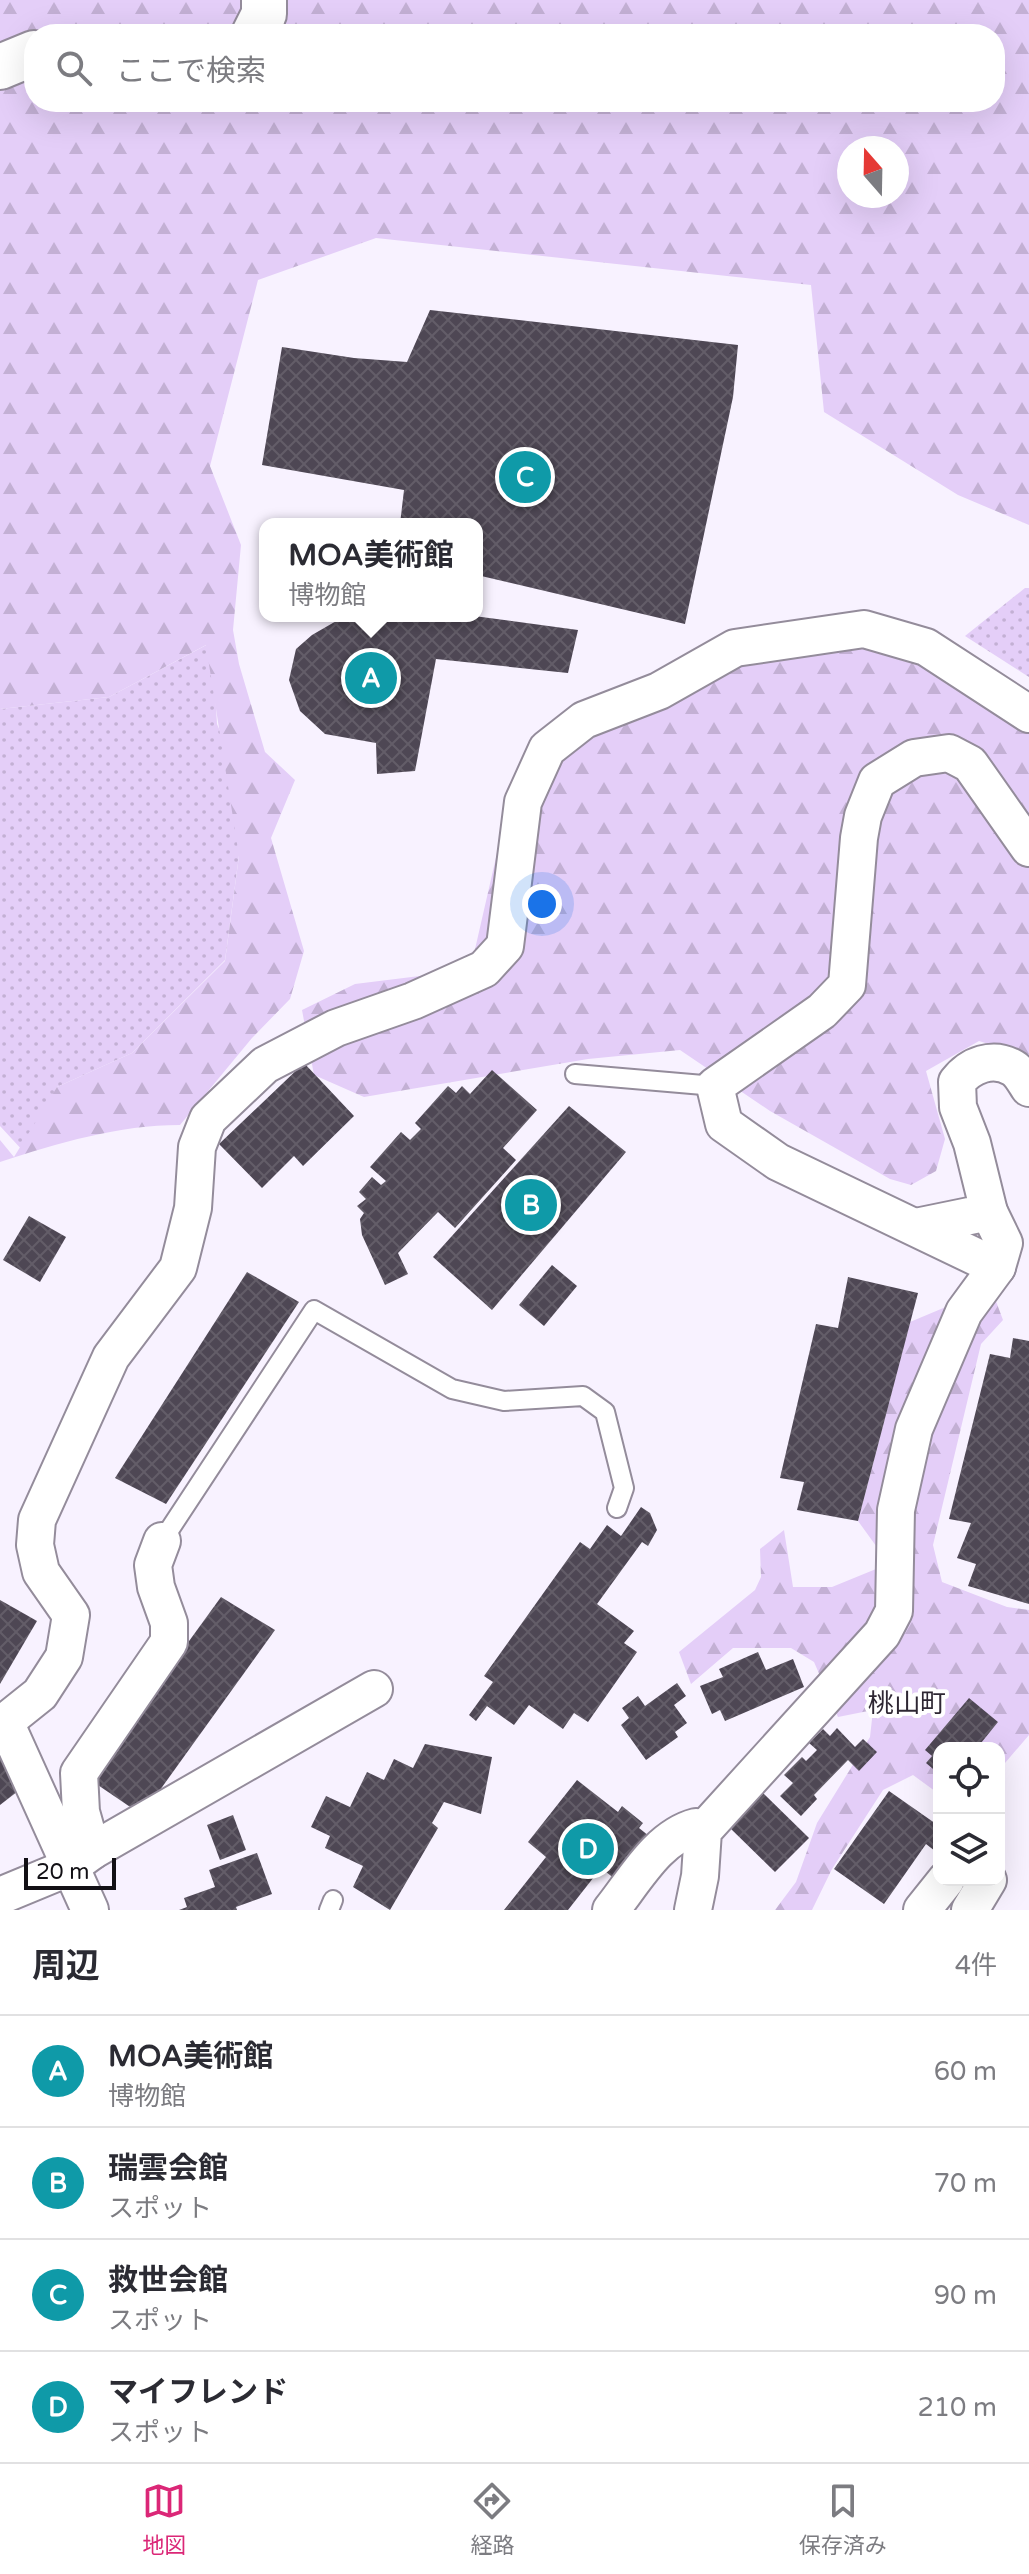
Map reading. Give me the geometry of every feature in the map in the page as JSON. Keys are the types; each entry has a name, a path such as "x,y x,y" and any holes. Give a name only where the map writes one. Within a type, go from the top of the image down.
{"street":[{"path":"259,24 264,14 264,0"},
{"path":"0,67 24,57"},
{"path":"81,1859 2,1722 40,1694 64,1657 71,1615 41,1572 35,1545 37,1520 111,1357 178,1268 193,1208 197,1147 208,1119 265,1065 336,1028 413,1001 484,969 505,946 523,802 547,749 584,720 659,691 735,648 864,629 926,647 1029,714"},
{"path":"997,1267 778,1162 724,1124 715,1086 822,1011 847,985 859,838 863,816 877,781 914,758 949,753 970,764 1029,848"},
{"path":"693,1910 700,1876 703,1831 882,1634 894,1611 896,1510 914,1429 964,1312 997,1267 1004,1243 989,1212 972,1143 958,1107 957,1082 967,1069 983,1063 1001,1063 1016,1069 1029,1088"},
{"path":"916,1227 989,1212"},
{"path":"90,1910 81,1859 79,1773 169,1642 169,1623 156,1587 153,1565 162,1541"},
{"path":"0,1896 81,1859 374,1689"},
{"path":"611,1910 664,1844 681,1831 696,1827 703,1831"},
{"path":"922,1910 941,1886"},
{"path":"970,1910 984,1886"}],"lane":[{"path":"575,1074 715,1086"},
{"path":"162,1541 314,1310 452,1389 504,1401 583,1396 605,1412 624,1488 617,1508"}],"green space":[{"path":"0,0 1029,0 1029,525 958,495 824,412 811,285 376,238 258,280 210,466 241,545 233,630 239,664 265,752 295,780 271,838 304,951 290,999 252,1038 180,1125 112,1132 0,1162 0,1140 14,1157 57,1087 132,1053 225,961 239,856 206,645 109,697 0,709"},
{"path":"1029,588 1029,677 965,636"},
{"path":"837,631 926,647 1029,726 1029,1065 1008,1050 979,1041 926,1071 945,1139 936,1171 911,1185 890,1179 770,1111 680,1050 588,1059 364,1097 314,1075 302,1010 355,984 436,974 473,958 505,818 547,749 736,652"},
{"path":"212,642 217,724 247,796 225,960 132,1053 57,1087 24,1152 0,1126 0,709 109,697"},
{"path":"991,1288 1003,1320 981,1344 933,1545 942,1582 1007,1607 1029,1610 1029,1735 1005,1763 1005,1742 933,1742 933,1790 913,1775 883,1790 832,1869 812,1910 775,1910 796,1882 817,1823 870,1737 873,1710 838,1717 814,1662 791,1648 733,1648 691,1684 679,1652 755,1590 761,1577 760,1549 784,1530 793,1587 832,1587 876,1569 879,1550 858,1521 910,1322"}],"building":[{"path":"430,310 738,345 733,397 685,624 483,576 483,518 401,518 404,490 262,465 282,347 407,362"},
{"path":"483,617 578,630 568,673 436,659 415,771 377,774 376,743 325,734 300,711 289,680 296,649 335,622 483,622"},
{"path":"304,1063 354,1116 303,1166 294,1156 262,1188 219,1144"},
{"path":"492,1070 537,1110 503,1148 516,1160 455,1228 438,1212 398,1253 408,1274 385,1285 362,1235 360,1219 364,1213 357,1206 366,1199 359,1192 372,1177 381,1185 386,1181 370,1167 401,1132 410,1140 421,1129 415,1123 448,1086 456,1093 462,1086 470,1094"},
{"path":"569,1106 626,1152 492,1310 433,1257"},
{"path":"29,1216 66,1237 40,1282 3,1260"},
{"path":"552,1265 577,1286 544,1326 519,1305"},
{"path":"247,1272 299,1302 166,1504 115,1478"},
{"path":"848,1277 918,1293 858,1521 797,1510 804,1482 780,1478 816,1324 838,1328"},
{"path":"1013,1338 1029,1341 1029,1604 968,1586 976,1564 957,1558 971,1523 949,1519 990,1354 1010,1358"},
{"path":"641,1507 650,1513 657,1530 648,1546 642,1542 597,1604 634,1631 624,1643 637,1652 588,1722 574,1713 563,1729 529,1705 514,1725 487,1706 476,1721 469,1715 493,1682 484,1676 580,1542 590,1549 607,1525 621,1536"},
{"path":"221,1597 275,1630 142,1815 89,1779"},
{"path":"0,1600 37,1621 0,1684"},
{"path":"758,1652 766,1670 793,1659 804,1687 725,1721 720,1710 712,1714 700,1686 723,1677 719,1669"},
{"path":"677,1683 686,1696 674,1705 687,1723 675,1732 678,1737 646,1760 621,1725 629,1718 622,1708 638,1696 645,1706"},
{"path":"969,1698 998,1722 982,1742 933,1742 933,1769 926,1763 932,1756 925,1750"},
{"path":"837,1728 855,1747 863,1739 877,1752 859,1771 848,1760 814,1795 817,1799 801,1816 780,1796 793,1783 784,1775 802,1757 806,1761 817,1750 809,1743 823,1729 830,1736"},
{"path":"0,1743 22,1788 0,1805"},
{"path":"425,1744 492,1757 481,1814 444,1802 432,1823 438,1828 390,1910 353,1887 363,1866 325,1848 330,1836 311,1827 326,1796 350,1807 367,1772 384,1780 394,1759 413,1768"},
{"path":"577,1780 618,1812 622,1806 643,1823 639,1828 649,1836 615,1879 601,1868 568,1910 504,1910 546,1857 528,1842"},
{"path":"889,1791 933,1822 933,1849 926,1844 884,1904 834,1869"},
{"path":"763,1793 809,1838 775,1872 729,1827"},
{"path":"233,1815 246,1850 220,1860 207,1825"},
{"path":"257,1853 272,1894 236,1907 237,1910 179,1910 187,1907 184,1898 215,1887 209,1870"}],"place":[{"name":"救世会館","path":"525,477"},
{"name":"MOA美術館","path":"371,678"},
{"name":"瑞雲会館","path":"531,1205"},
{"name":"マイフレンド","path":"588,1849"}],"district":[{"name":"桃山町","path":"907,1703"}]}
